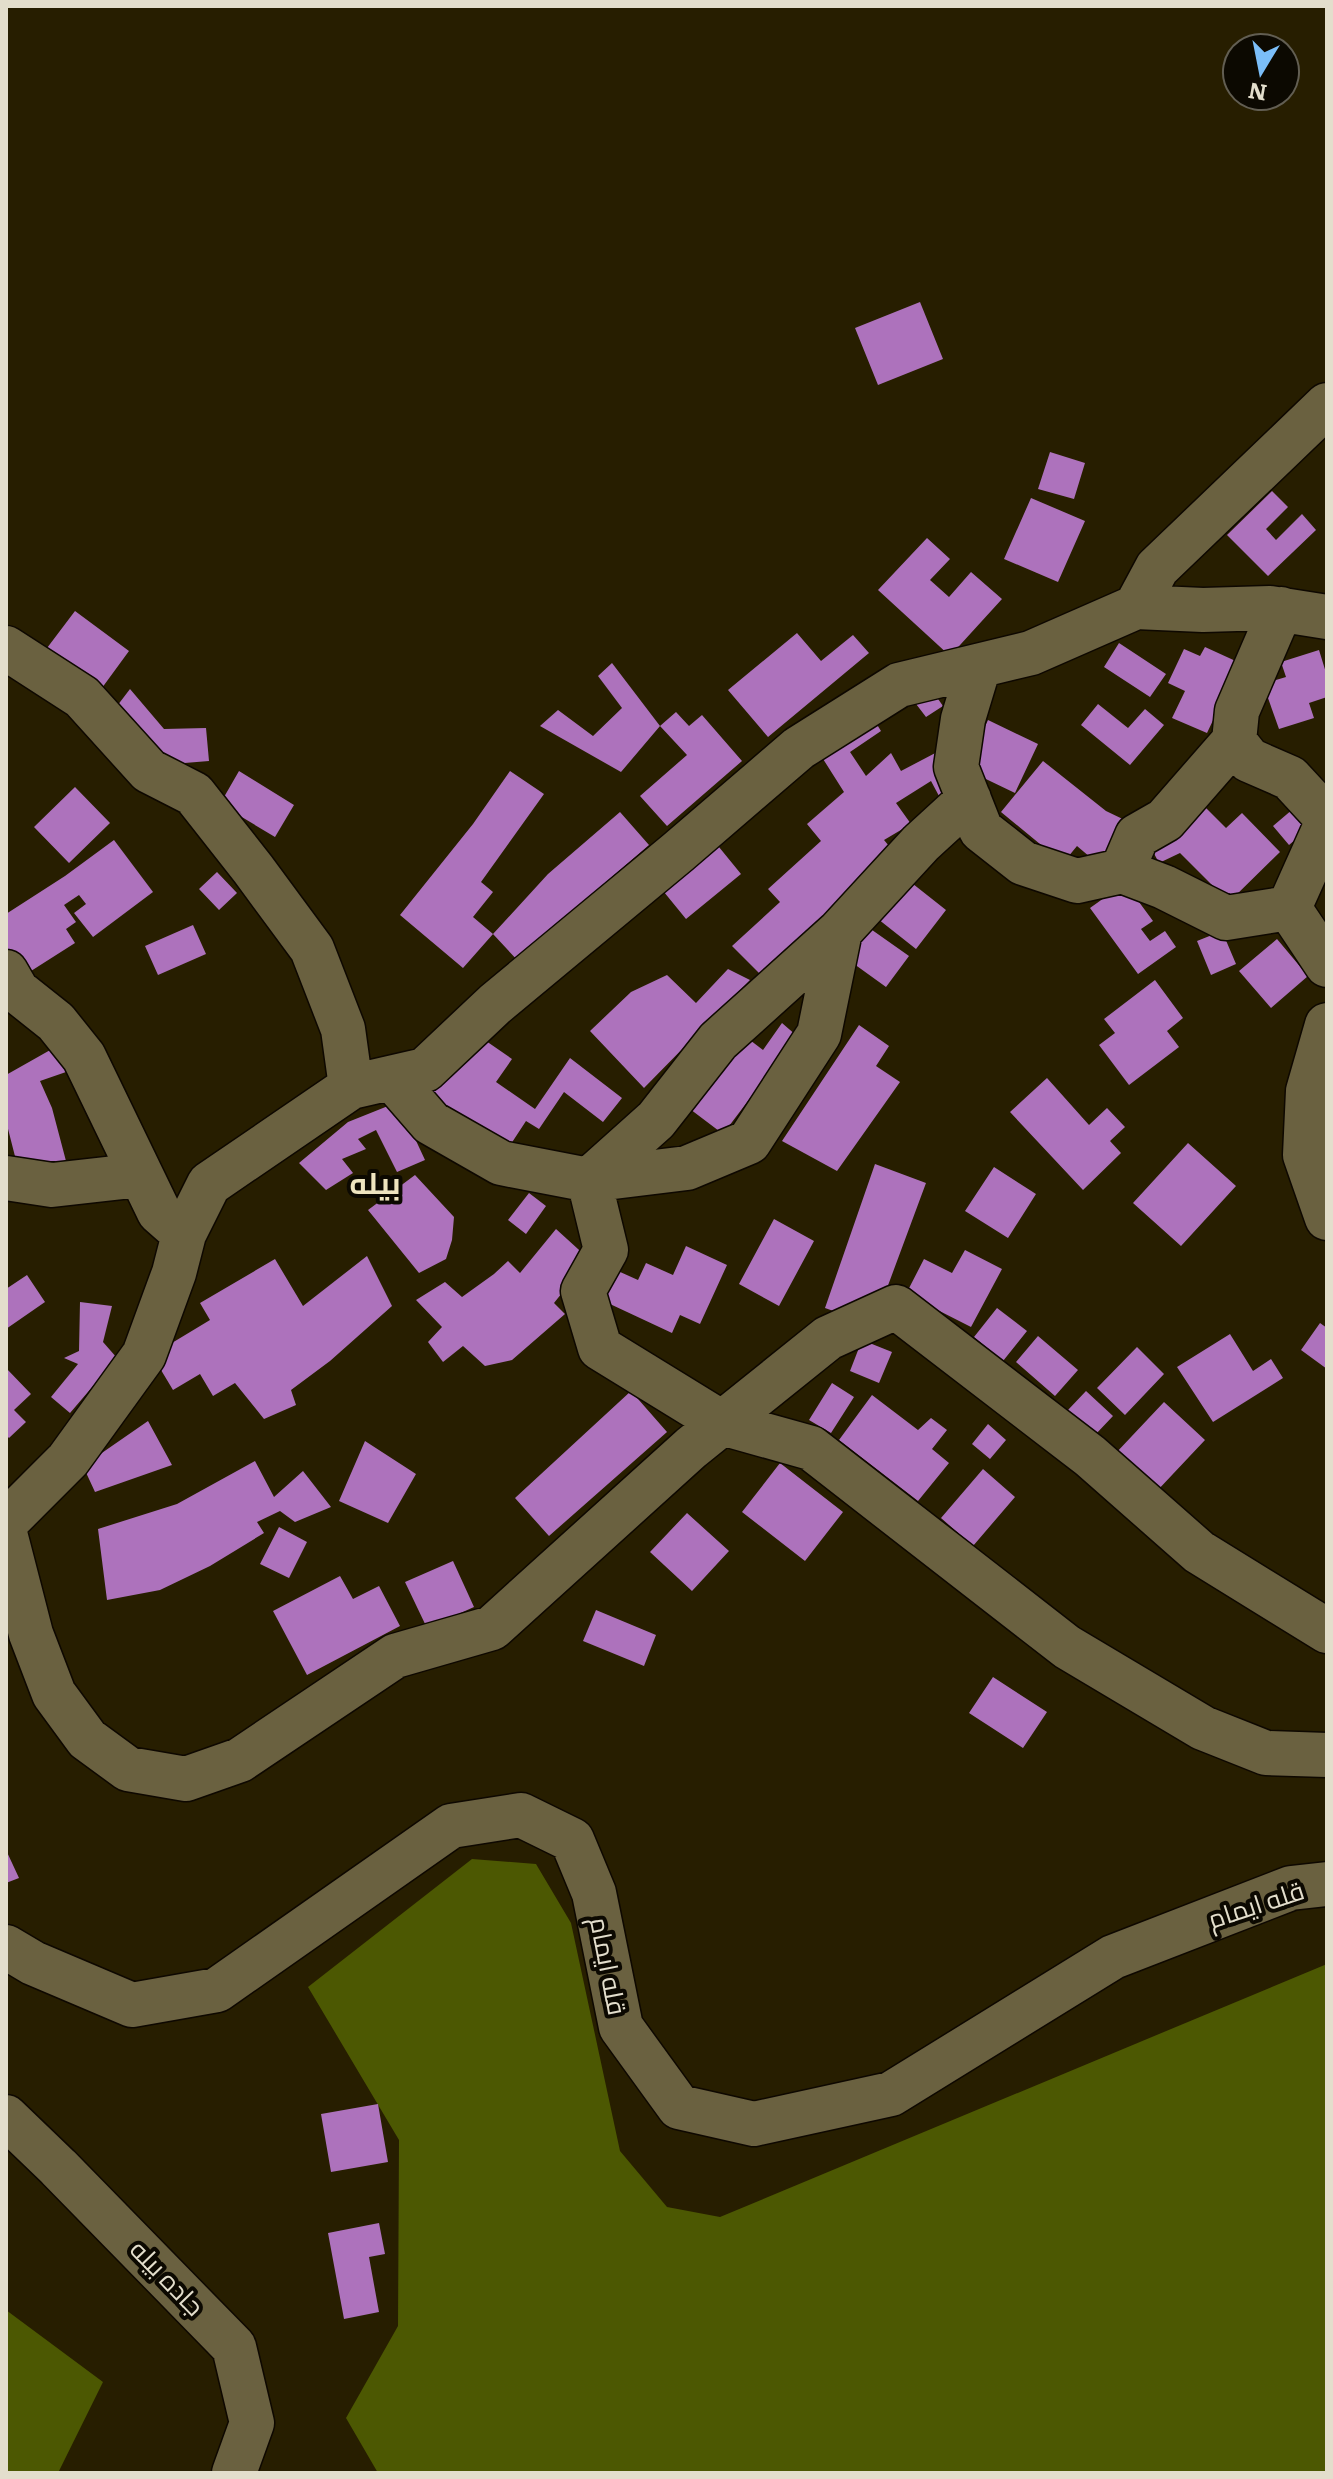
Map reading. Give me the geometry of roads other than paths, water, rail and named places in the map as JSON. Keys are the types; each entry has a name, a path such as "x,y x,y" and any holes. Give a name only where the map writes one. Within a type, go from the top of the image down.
{"street":[{"path":"1136,607 1157,568 1327,405"},
{"path":"6,1522 68,1460 144,1355 174,1273 184,1234 209,1184 372,1083 425,1070 495,1004 799,748 899,685 1031,653 1136,607 1281,609 1327,617"},
{"path":"1122,871 1137,836 1165,820 1234,741 1237,711 1281,609"},
{"path":"6,648 82,697 149,771 194,794 312,949 343,1029 372,1083 431,1123 501,1163 589,1180 687,1168 749,1142 819,1034 840,931"},
{"path":"979,666 963,719 956,767 981,830 1023,863 1077,881 1122,871 1164,887 1226,918 1289,908"},
{"path":"1234,741 1249,760 1290,778 1327,820 1289,908"},
{"path":"589,1180 656,1120 718,1041 840,931 921,843 969,799"},
{"path":"1289,908 1327,965"},
{"path":"6,972 17,991 56,1022 84,1057 159,1212 184,1234"},
{"path":"1327,1025 1308,1091 1305,1155 1327,1218"},
{"path":"6,1178 52,1185 141,1175"},
{"path":"589,1180 606,1250 583,1291 600,1348 722,1423 811,1448 1067,1647 1203,1728 1266,1753 1327,1755"},
{"path":"6,1537 31,1634 54,1694 87,1739 128,1769 186,1779 240,1760 395,1656 492,1628 691,1448 828,1338 896,1307 1090,1456 1199,1552 1327,1631"},
{"name":"قله ایمام","path":"6,1947 46,1969 132,2005 217,1990 451,1826 521,1815 572,1840 594,1893 621,2027 679,2107 754,2124 891,2094 1113,1957 1291,1888 1327,1884"},
{"name":"جاده بیله","path":"6,2117 234,2347 252,2423 234,2473"}],"district":[{"name":"بیله","path":"375,1184"}]}
